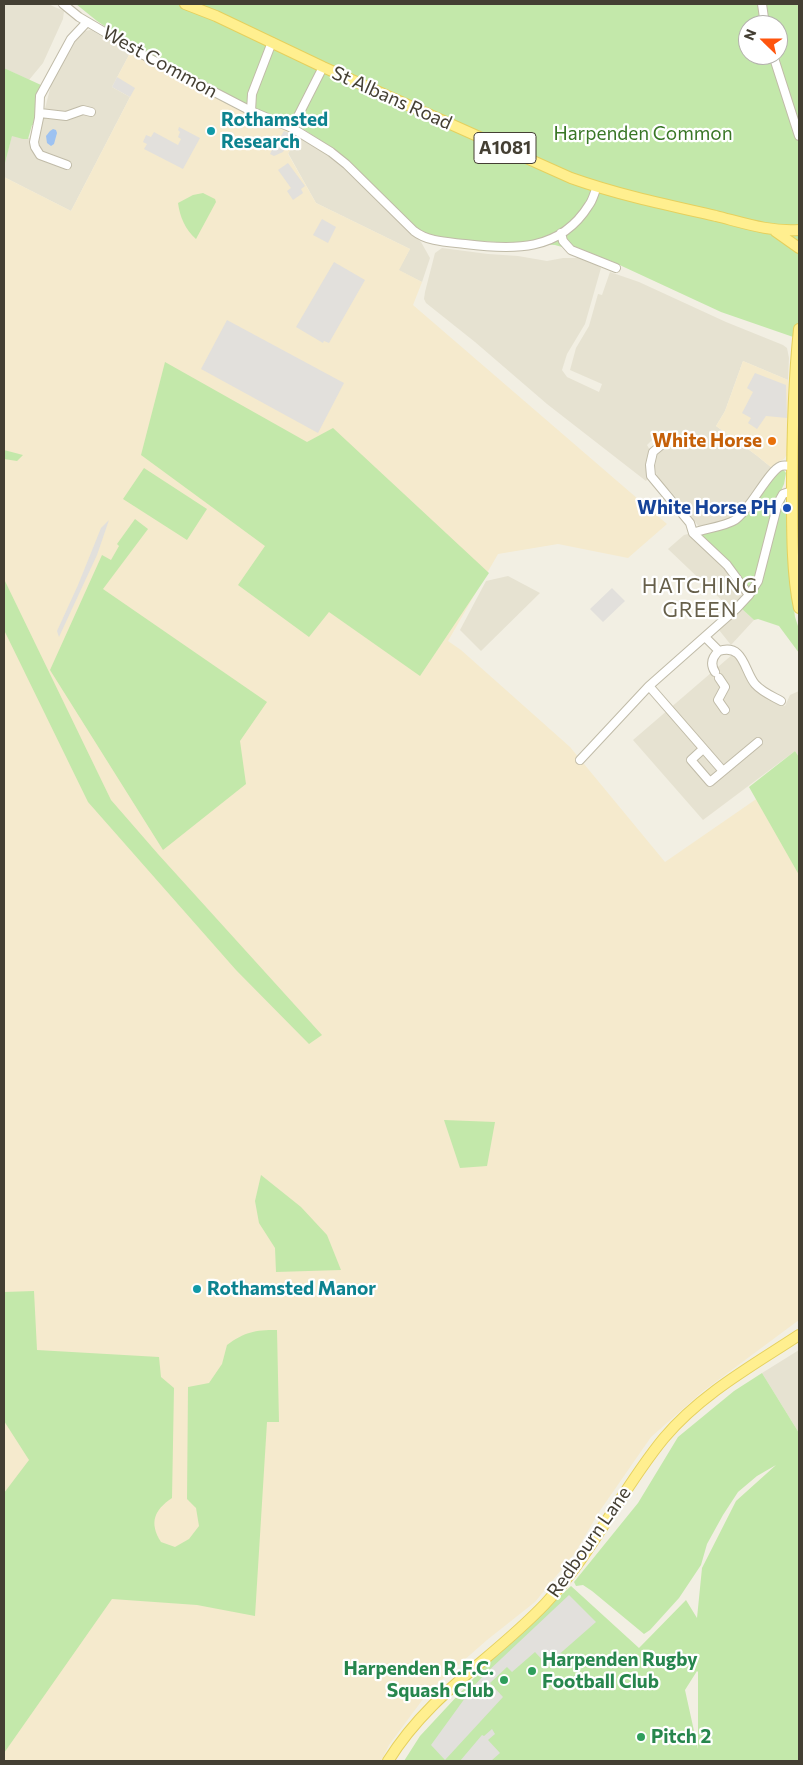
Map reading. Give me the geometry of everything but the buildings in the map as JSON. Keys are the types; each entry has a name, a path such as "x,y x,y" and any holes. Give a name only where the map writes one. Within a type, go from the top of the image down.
{"main road":[{"name":"St Albans Road","path":"185,4 571,178 597,187 776,231 799,230"},
{"name":"St Albans Road","path":"776,231 799,247"},
{"name":"St Albans Road","path":"799,241 799,247"},
{"path":"799,330 794,393 792,466 797,599 799,608"},
{"name":"Redbourn Lane","path":"388,1761 424,1712 529,1621 547,1603 570,1574 648,1460 678,1423 702,1400 799,1335"}],"street":[{"name":"West Common","path":"64,4 87,22 147,57 251,111 292,128 331,152 346,164 414,230 427,238 490,247 544,243 572,226 590,204 597,187"},
{"path":"67,165 40,155 37,151 34,142 40,113 40,96 71,39 87,22"},
{"path":"251,111 252,94 272,42"},
{"path":"776,65 799,136"},
{"path":"292,128 323,67"},
{"path":"40,113 66,116 83,110 91,112"},
{"path":"560,233 563,241 571,250 616,268"},
{"path":"665,442 653,452 650,465 651,476 690,523 693,533 727,565 749,595"},
{"path":"693,533 734,521 750,506 768,478 777,469 781,466 792,466"},
{"path":"580,760 649,686 736,610 749,595 758,581 778,503 783,494 792,491"},
{"path":"705,637 719,651"},
{"path":"725,710 718,700 725,687 712,667 712,661 719,651 729,650 737,654 744,661 756,686 781,701"},
{"path":"649,686 723,771"},
{"path":"703,749 691,760 710,782 758,742"}],"shaded area":[{"path":"4,4 48,4 64,11 63,19 43,63 29,80 4,68"},
{"path":"91,30 130,53 112,87 130,97 71,211 4,177 4,167 12,135 25,139 38,136 51,85 78,37 84,31"},
{"name":"Rothamsted Research","path":"130,53 298,135 288,154 316,203 410,249 399,270 422,282 413,305 667,524 628,558 558,544 498,554 448,641 461,650 570,747 665,862 794,773 799,779 799,1320 702,1392 651,1437 599,1512 575,1553 535,1602 487,1640 429,1691 389,1745 381,1761 4,1761 4,177 71,211 130,97 112,87"},
{"path":"117,77 135,88 130,97 112,87"},
{"path":"179,127 200,138 183,169 144,149 147,144 143,142 146,135 151,137 154,132 178,145 181,139 178,137"},
{"path":"284,131 292,134 283,152 274,156 270,154 277,139"},
{"path":"298,135 345,167 421,242 430,258 422,282 398,270 410,249 316,203 288,153"},
{"path":"288,163 305,186 301,189 303,193 293,200 287,191 291,188 278,170"},
{"path":"322,219 336,227 328,243 313,235"},
{"path":"442,248 547,261 578,258 593,262 601,268 585,324 567,354 562,370 567,377 599,392 602,384 570,370 576,348 589,326 598,294 602,295 610,272 639,282 787,348 789,358 788,380 743,361 725,411 716,426 772,468 741,510 723,523 699,527 656,473 657,455 668,445 663,437 659,440 653,439 647,445 650,450 646,463 648,478 646,481 547,404 426,303 424,299 425,292 435,253"},
{"path":"334,262 365,280 329,343 324,341 323,343 296,327"},
{"path":"227,320 344,383 318,433 201,369"},
{"path":"743,361 788,380 788,453 784,459 776,463 772,468 716,426 725,411"},
{"path":"755,373 786,385 787,418 766,416 757,429 748,423 751,418 742,413 753,392 747,388"},
{"path":"109,520 97,555 59,637 57,631 101,528"},
{"path":"688,534 725,566 742,590 741,598 730,608 668,549 684,535"},
{"path":"508,576 540,593 481,651 460,630 486,581"},
{"path":"612,588 625,601 603,622 590,609"},
{"path":"742,609 754,620 731,645 719,630"},
{"path":"733,654 739,658 763,694 785,706 790,695 799,691 799,757 795,751 703,820 633,740"},
{"path":"799,1350 799,1433 762,1373"},
{"path":"569,1595 596,1622 547,1665 535,1652 512,1672 507,1667 490,1683 503,1697 445,1760 431,1745 473,1687"},
{"path":"492,1729 495,1734 488,1740 500,1753 491,1761 460,1761 482,1735 484,1736"}],"green space":[{"name":"Harpenden Common","path":"76,4 799,4 799,339 721,312 611,261 555,245 458,240 428,235 412,225 345,159 300,127 258,110 152,58 97,21"},
{"path":"4,68 41,85 37,96 34,125 32,125 28,139 12,136 4,167"},
{"path":"203,193 215,199 216,202 196,239 184,222 178,203 193,195"},
{"path":"165,362 307,442 333,428 489,573 420,676 329,612 309,637 238,585 265,546 141,455"},
{"path":"4,450 23,455 17,461 4,459"},
{"path":"144,468 207,509 187,540 123,499"},
{"name":"HATCHING GREEN","path":"782,468 786,473 784,484 775,504 754,583 750,589 701,537 701,534 727,528 742,519 754,505 770,480"},
{"name":"HATCHING GREEN","path":"782,500 785,500 792,593 795,617 799,629 799,653 779,626 758,619 754,620 742,609 760,584"},
{"path":"135,519 148,529 103,589 267,702 240,741 246,784 163,850 50,670 102,555 111,560 119,546 117,544"},
{"path":"4,579 111,800 322,1035 309,1044 236,970 88,802 4,630"},
{"path":"795,751 799,757 799,875 749,787"},
{"path":"444,1120 495,1122 487,1166 460,1168"},
{"path":"261,1175 301,1207 327,1235 341,1270 276,1272 275,1248 259,1223 255,1201"},
{"path":"34,1291 37,1350 159,1357 161,1377 174,1388 172,1498 157,1512 154,1523 161,1542 175,1547 189,1539 199,1526 196,1508 187,1499 188,1387 209,1383 222,1364 227,1345 239,1337 256,1331 277,1330 279,1422 267,1422 255,1616 197,1605 112,1599 4,1753 4,1493 29,1460 4,1421 4,1292"},
{"path":"762,1373 799,1433 799,1761 404,1761 420,1736 486,1665 571,1586 639,1648 686,1600 697,1618 702,1568 736,1501 776,1465 757,1476 738,1492 707,1544 701,1565 679,1598 650,1630 644,1634 592,1591 583,1585 576,1586 574,1582 638,1503 678,1437 734,1391","holes":["698,1672 698,1749 685,1690"]}],"water":[{"path":"53,129 57,133 54,144 51,146 47,143 46,136"}],"place":[{"name":"Rothamsted Research","path":"211,131"},
{"name":"White Horse","path":"772,441"},
{"name":"White Horse PH","path":"787,508"},
{"name":"Rothamsted Manor","path":"197,1289"},
{"name":"Harpenden Rugby Football Club","path":"532,1671"},
{"name":"Harpenden R.F.C. Squash Club","path":"504,1680"},
{"name":"Pitch 2","path":"641,1737"}],"district":[{"name":"HATCHING GREEN","path":"700,598"}]}
